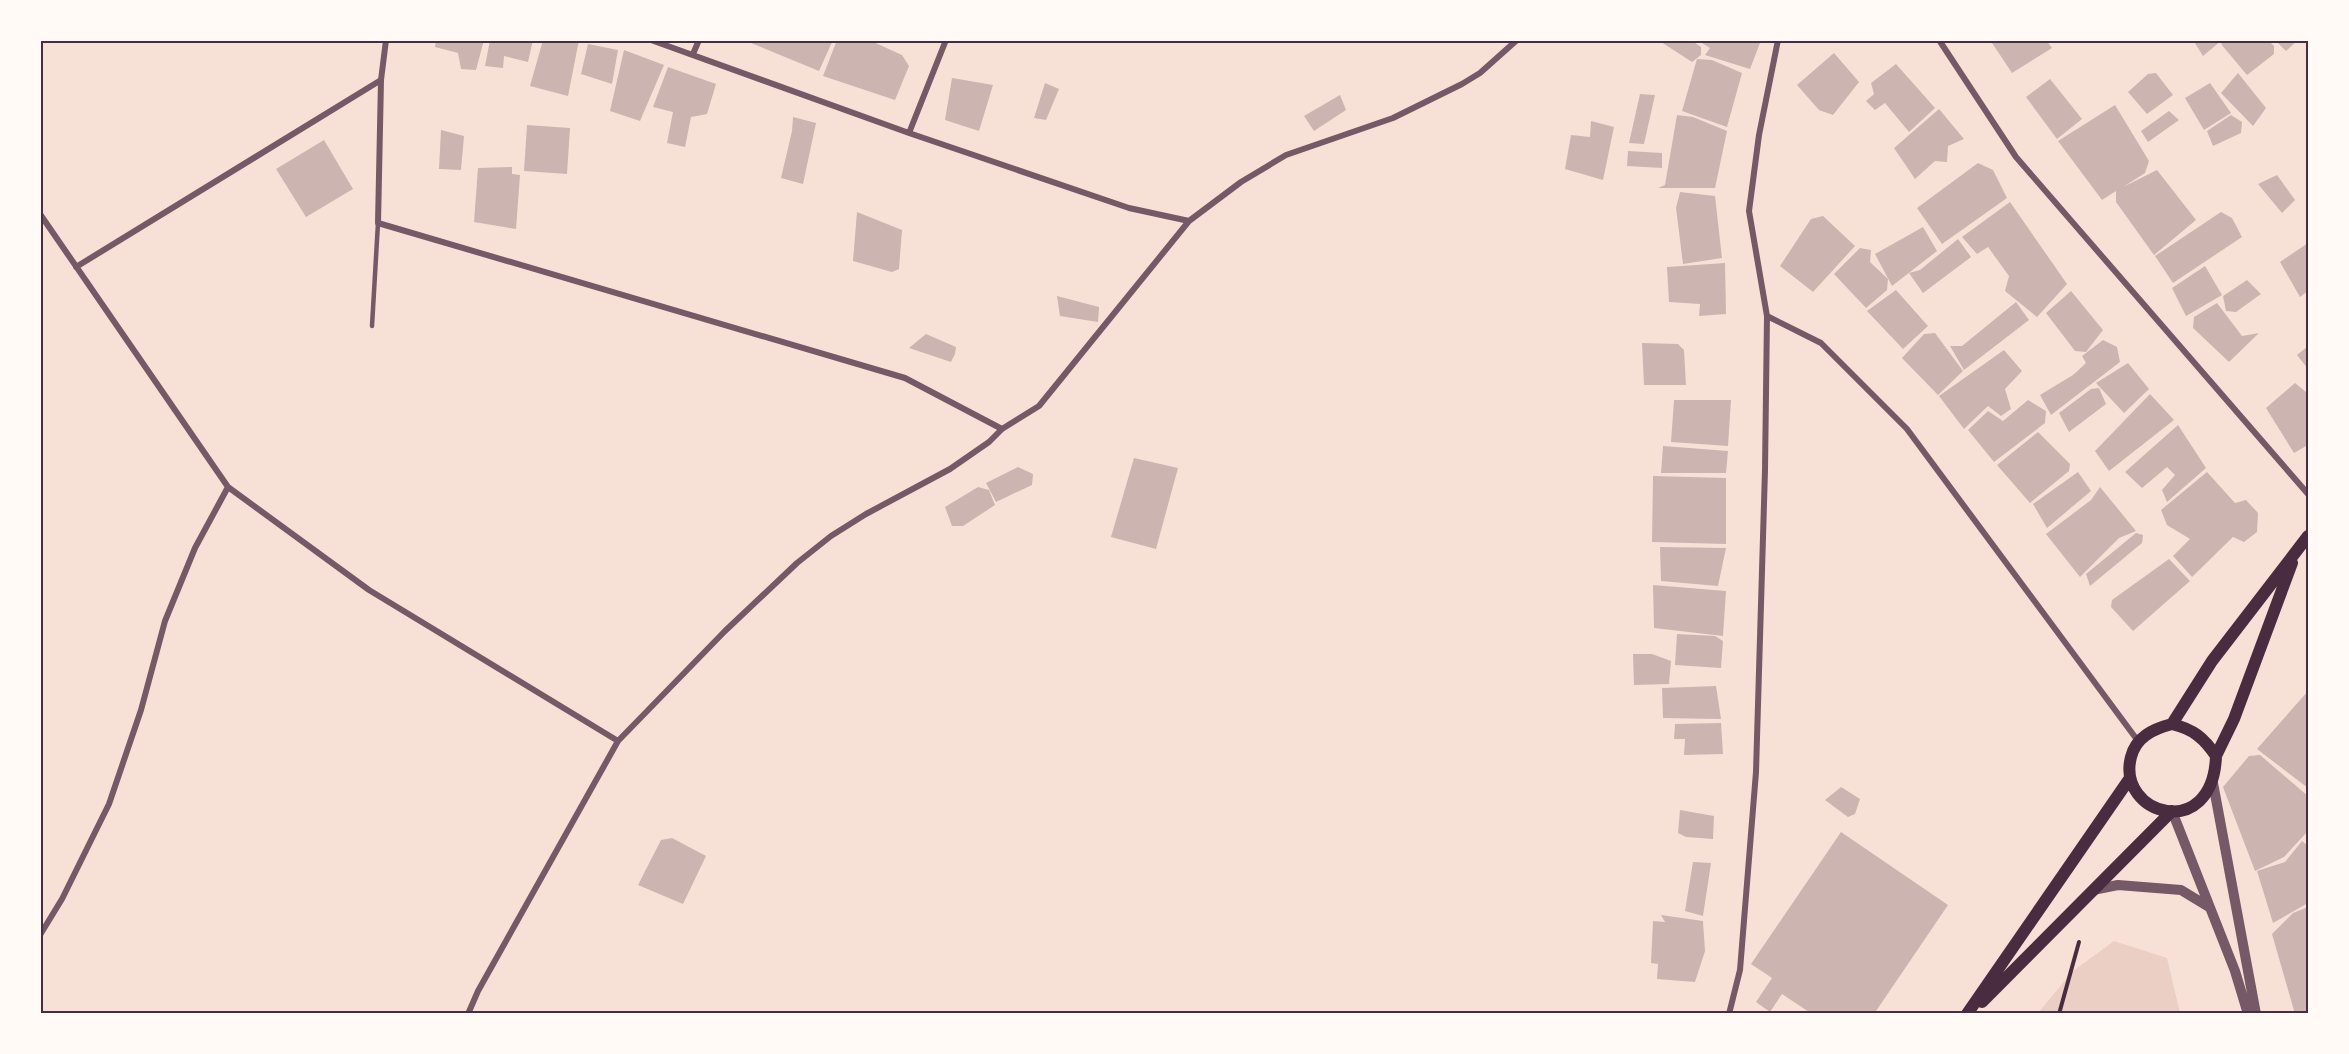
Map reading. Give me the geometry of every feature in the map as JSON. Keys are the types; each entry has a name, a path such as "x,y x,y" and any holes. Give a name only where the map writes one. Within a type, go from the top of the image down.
{"main road":[{"path":"2172,724 2212,661 2308,536"},
{"path":"2216,756 2198,734 2185,727 2172,724 2147,733 2138,741 2129,765 2130,778 2135,791 2145,802 2157,809 2172,812 2185,809 2197,804 2206,795 2213,783 2216,756 2234,718 2296,551"},
{"path":"1968,1014 2130,778"},
{"path":"1968,1014 2172,812"}],"street":[{"path":"386,40 381,81 378,223 905,378 1002,429"},
{"path":"651,40 909,134 1129,207 1189,221"},
{"path":"693,54 699,40"},
{"path":"909,134 946,40"},
{"path":"468,1014 478,991 618,741 725,631 797,563 831,536 866,514 950,469 1002,429 1039,406 1189,221 1241,182 1286,155 1393,118 1462,84 1480,73 1517,40"},
{"path":"1729,1014 1740,970 1756,772 1767,316 1749,211 1759,135 1778,40"},
{"path":"1939,40 2016,158 2308,494"},
{"path":"76,267 381,81"},
{"path":"40,214 228,487 369,590 618,741"},
{"path":"1767,316 1821,343 1907,429 2138,741"},
{"path":"40,935 62,899 109,804 141,710 165,621 195,548 228,487"},
{"path":"2213,783 2256,1014"},
{"path":"2172,812 2235,971 2248,1014"},
{"path":"2093,890 2118,885 2181,890 2209,907"}],"lane":[{"path":"372,326 378,223"}],"path":[{"path":"2059,1014 2081,935"}],"shaded area":[{"path":"2114,941 2167,958 2180,1013 2037,1014 2073,971"}],"building":[{"path":"436,40 484,40 476,70 461,69 458,53 435,47"},
{"path":"490,40 533,40 528,62 504,56 503,68 485,66"},
{"path":"543,40 579,40 568,96 530,86"},
{"path":"752,40 833,40 819,71 751,43"},
{"path":"837,40 869,40 902,55 909,66 895,100 823,76"},
{"path":"1658,40 1691,40 1701,47 1701,55 1692,62"},
{"path":"1697,40 1754,40 1760,43 1750,69 1705,55 1710,48"},
{"path":"1990,40 2046,40 2052,48 2012,73"},
{"path":"2193,40 2222,40 2203,56"},
{"path":"2226,40 2268,40 2274,46 2274,54 2247,75 2221,44"},
{"path":"2275,40 2298,40 2286,51"},
{"path":"588,44 618,50 612,84 581,74"},
{"path":"624,50 664,65 640,121 610,111"},
{"path":"1834,53 1859,82 1833,115 1819,110 1797,85"},
{"path":"1697,59 1712,60 1742,73 1727,127 1682,111"},
{"path":"1896,64 1935,108 1909,132 1885,103 1875,110 1866,101 1874,94 1871,83"},
{"path":"668,67 716,84 707,114 691,117 685,147 667,143 673,112 653,107"},
{"path":"2156,73 2173,95 2147,114 2128,92 2148,74"},
{"path":"2238,73 2266,108 2253,126 2221,93"},
{"path":"952,78 993,85 979,131 945,120"},
{"path":"2050,79 2082,119 2057,139 2026,97"},
{"path":"1045,83 1059,89 1046,120 1034,118"},
{"path":"2210,83 2231,113 2204,130 2185,98"},
{"path":"1640,94 1655,95 1644,144 1629,143"},
{"path":"1340,95 1346,110 1314,131 1304,116"},
{"path":"2115,105 2149,161 2145,173 2123,187 2157,170 2196,220 2154,255 2116,202 2116,191 2102,200 2058,141"},
{"path":"1939,109 1964,139 1948,146 1947,162 1935,161 1915,179 1894,148"},
{"path":"2169,111 2179,120 2148,142 2141,131"},
{"path":"1677,115 1693,117 1727,131 1715,188 1658,188 1665,185"},
{"path":"2231,115 2242,122 2241,133 2213,146 2207,131"},
{"path":"793,117 816,123 803,184 781,178"},
{"path":"1591,121 1614,127 1603,180 1565,169 1571,135 1590,137"},
{"path":"527,125 570,128 567,174 524,171"},
{"path":"441,130 464,136 461,170 439,169"},
{"path":"324,140 353,189 306,217 276,169"},
{"path":"1628,151 1662,153 1662,168 1627,166"},
{"path":"1978,163 1993,170 2007,198 1942,244 1917,208"},
{"path":"512,167 512,174 520,175 516,229 474,222 478,168"},
{"path":"2277,175 2295,200 2282,213 2258,184"},
{"path":"1680,192 1715,196 1722,258 1683,264 1676,208"},
{"path":"2010,202 2067,284 2037,317 2005,291 2009,276 1988,247 1977,254 1962,237"},
{"path":"857,212 902,230 899,269 892,272 853,261"},
{"path":"2221,212 2232,218 2242,237 2173,283 2155,256"},
{"path":"1823,216 1855,246 1813,292 1780,266 1811,219"},
{"path":"1923,227 1937,251 1892,286 1875,254"},
{"path":"1958,239 1971,257 1923,293 1909,273 1920,270"},
{"path":"2308,243 2308,291 2300,297 2280,262"},
{"path":"1860,248 1871,250 1870,262 1888,279 1887,290 1866,308 1834,274"},
{"path":"1725,263 1726,314 1699,316 1700,304 1669,302 1667,267"},
{"path":"2205,266 2222,295 2186,316 2172,288"},
{"path":"2247,280 2261,294 2236,312 2226,311 2223,296"},
{"path":"1896,290 1928,326 1903,349 1867,311"},
{"path":"2071,291 2103,330 2086,352 2075,351 2046,313"},
{"path":"1057,296 1099,307 1098,322 1060,316"},
{"path":"2016,302 2029,320 1964,370 1950,346 1962,346"},
{"path":"2217,303 2242,336 2259,333 2229,362 2193,328 2194,317"},
{"path":"1935,333 1963,371 1938,395 1902,358 1924,334"},
{"path":"926,334 956,347 951,362 909,348"},
{"path":"2103,340 2117,347 2120,362 2051,415 2040,395 2073,375 2086,363 2082,356"},
{"path":"1642,343 1678,344 1684,350 1686,385 1644,385"},
{"path":"2308,346 2308,369 2297,355"},
{"path":"2004,350 2022,371 2005,389 2011,409 2001,416 1988,406 1964,429 1939,396"},
{"path":"2128,363 2149,389 2124,413 2096,383"},
{"path":"2295,383 2306,392 2308,389 2308,445 2294,453 2266,408"},
{"path":"2099,388 2106,404 2069,432 2059,413 2091,389"},
{"path":"2150,394 2174,420 2109,471 2095,451"},
{"path":"1674,400 1731,400 1728,446 1671,442"},
{"path":"2028,400 2046,411 2045,423 1994,462 1968,430 1988,411 2003,421"},
{"path":"2178,425 2206,468 2167,502 2162,490 2175,475 2167,467 2142,488 2125,472"},
{"path":"2038,432 2070,464 2069,471 2030,503 1997,465"},
{"path":"1663,446 1728,451 1726,473 1661,473"},
{"path":"1134,458 1178,468 1156,549 1111,537"},
{"path":"1018,467 1033,474 1032,485 996,502 986,483"},
{"path":"2078,472 2091,491 2047,528 2033,504"},
{"path":"2207,472 2235,503 2246,500 2258,513 2257,532 2244,542 2233,537 2192,577 2173,556 2190,539 2167,525 2161,510"},
{"path":"1653,476 1726,478 1726,544 1652,542"},
{"path":"978,487 989,490 995,505 963,526 952,526 945,507"},
{"path":"2100,487 2136,531 2119,538 2080,577 2046,534 2091,500"},
{"path":"2136,533 2143,535 2142,543 2090,586 2086,574"},
{"path":"1660,547 1726,548 1718,586 1661,581"},
{"path":"2169,559 2190,581 2133,631 2111,607 2112,600"},
{"path":"1653,585 1726,591 1723,636 1654,628"},
{"path":"1677,634 1715,636 1723,641 1721,668 1675,665"},
{"path":"1633,654 1652,654 1671,661 1669,684 1634,685"},
{"path":"1716,686 1721,719 1663,718 1662,688"},
{"path":"2308,691 2308,788 2257,749"},
{"path":"1721,723 1723,754 1684,755 1685,739 1674,739 1675,724"},
{"path":"2260,755 2308,796 2308,831 2284,857 2255,871 2223,787 2249,756"},
{"path":"1841,787 1860,799 1855,814 1848,817 1825,800"},
{"path":"1680,810 1714,816 1713,839 1686,837 1678,833"},
{"path":"1841,832 1948,905 1874,1014 1812,1014 1782,994 1770,1012 1756,1002 1772,978 1751,964"},
{"path":"672,838 706,856 683,904 638,885 661,840"},
{"path":"2302,841 2308,846 2308,903 2273,923 2257,871 2285,862"},
{"path":"1693,862 1711,863 1703,916 1685,911"},
{"path":"2308,907 2308,1014 2295,1014 2272,934 2293,913"},
{"path":"1661,915 1703,921 1705,951 1695,982 1657,979 1658,964 1651,963 1653,921 1665,922"}]}
